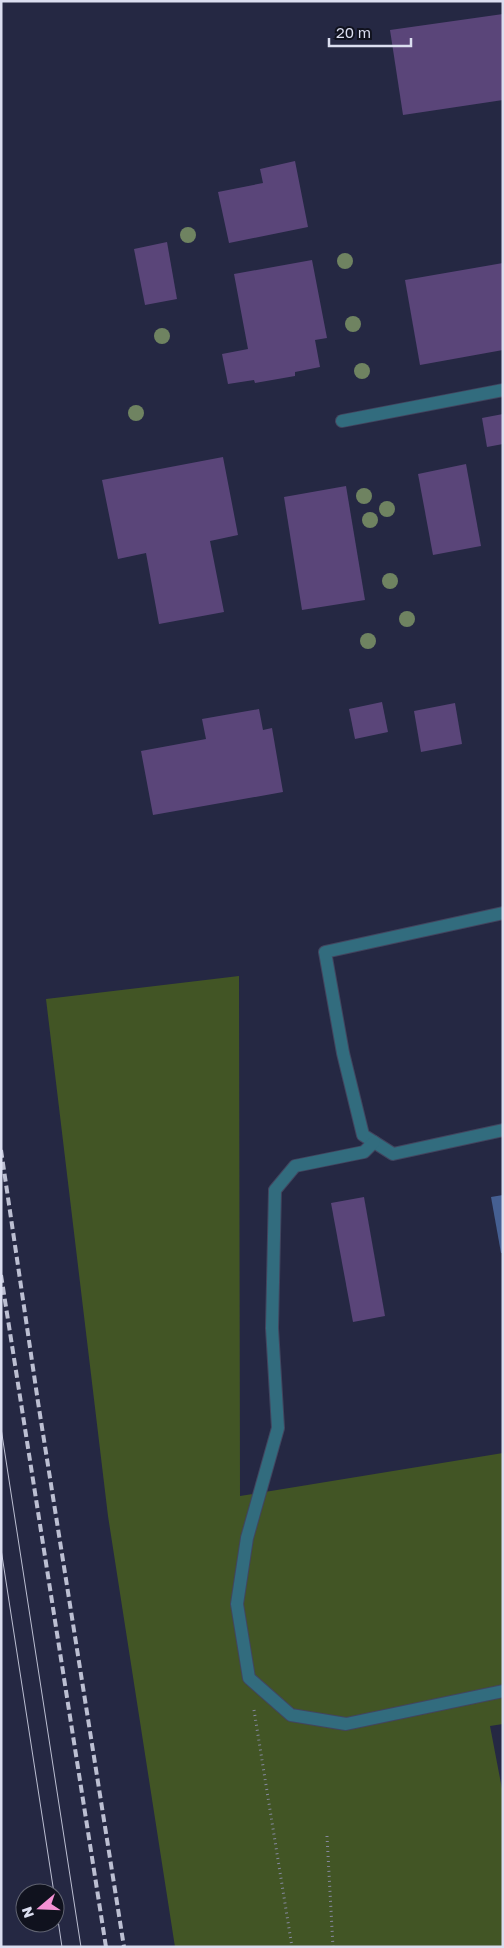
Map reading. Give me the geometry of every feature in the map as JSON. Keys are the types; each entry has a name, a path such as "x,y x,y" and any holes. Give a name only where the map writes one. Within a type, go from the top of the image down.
{"street":[{"path":"342,421 503,390"},
{"path":"503,913 325,952 343,1053 363,1135 393,1154 503,1130"},
{"path":"374,1142 364,1152 295,1166 275,1190 272,1328 278,1428 247,1538 237,1604 249,1678 291,1715 346,1724 503,1691"}],"path":[{"path":"249,1678 292,1947"},
{"path":"327,1836 333,1947"}],"green space":[{"path":"239,976 240,1496 503,1453 503,1724 490,1726 503,1794 503,1947 175,1947 108,1516 46,999"}],"water":[{"path":"503,1195 503,1253 501,1253 491,1197"}],"building":[{"path":"503,14 503,100 403,115 390,30"},
{"path":"295,161 308,227 229,243 218,192 263,183 260,169"},
{"path":"167,242 177,299 145,305 134,249"},
{"path":"312,260 327,338 315,340 320,367 295,372 295,376 255,383 254,380 228,384 222,354 248,349 234,274"},
{"path":"503,263 503,350 420,365 405,280"},
{"path":"503,414 503,444 487,447 482,418"},
{"path":"223,457 238,535 210,541 224,612 159,624 146,553 118,559 102,480"},
{"path":"466,464 481,546 433,555 418,474"},
{"path":"346,486 365,600 302,610 284,497"},
{"path":"382,702 388,732 355,739 349,709"},
{"path":"455,703 462,744 421,752 414,711"},
{"path":"259,709 263,730 272,728 283,792 153,815 141,751 206,739 202,719"},
{"path":"364,1197 385,1316 353,1322 331,1203"}],"tram line":[{"path":"1,1428 81,1947"},
{"path":"1,1549 52,1883"},
{"path":"60,1933 62,1947"}],"railway":[{"path":"1,1150 38,1402 124,1947"},
{"path":"1,1275 106,1947"}]}
